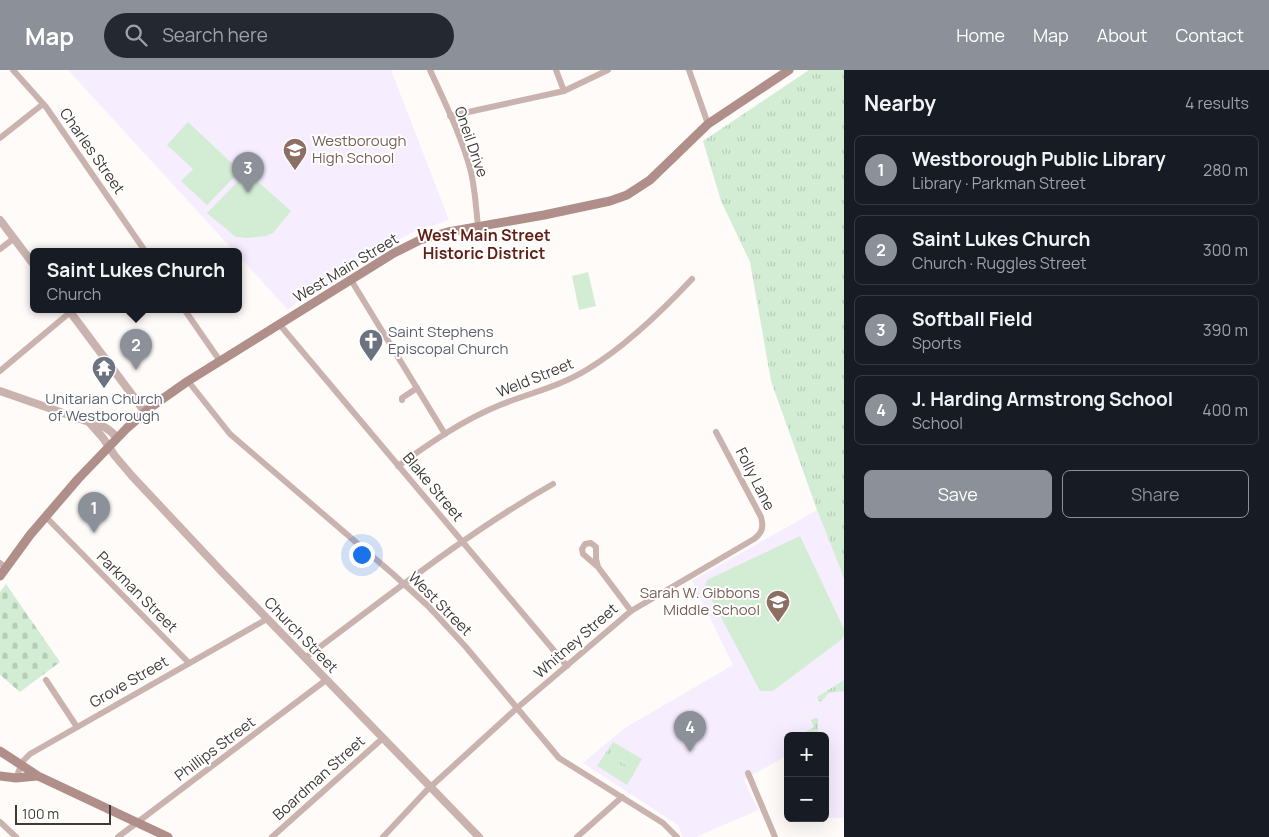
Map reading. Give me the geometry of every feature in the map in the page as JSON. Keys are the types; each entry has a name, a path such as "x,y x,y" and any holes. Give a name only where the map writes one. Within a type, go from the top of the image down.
{"main road":[{"name":"West Main Street","path":"0,576 3,566 78,479 117,438 146,412 188,381 394,253 420,240 448,232 610,201 627,195 650,180 708,124 789,70"},
{"path":"0,751 38,776 168,837"},
{"path":"0,776 16,778 38,776"}],"street":[{"name":"Charles Street","path":"13,70 43,104 142,248"},
{"name":"Oneil Drive","path":"430,70 450,116 471,173 478,226"},
{"path":"556,70 564,91"},
{"path":"450,116 564,91 608,70"},
{"path":"689,70 708,124"},
{"path":"0,138 43,104"},
{"path":"0,220 30,260"},
{"path":"0,249 14,239"},
{"name":"Weld Street","path":"398,466 445,434 499,406 542,391 589,369 650,320 692,279"},
{"path":"351,280 445,434"},
{"path":"0,370 67,313"},
{"path":"73,313 146,412"},
{"path":"187,313 220,361"},
{"name":"Blake Street","path":"280,325 567,666"},
{"name":"West Street","path":"188,381 230,434 428,606 465,646 559,758 662,823 677,837"},
{"path":"402,400 402,398 417,388"},
{"path":"0,391 104,426 117,438"},
{"name":"Church Street","path":"89,422 132,476 267,619 479,837"},
{"name":"Folly Lane","path":"716,432 761,517 762,531 756,538"},
{"path":"305,658 462,541 516,505 553,484"},
{"name":"Parkman Street","path":"46,517 189,662"},
{"name":"Whitney Street","path":"383,837 430,787 517,708 631,611 756,538"},
{"path":"598,567 631,611"},
{"name":"Grove Street","path":"16,778 21,765 30,754 267,619"},
{"path":"46,680 77,727"},
{"name":"Phillips Street","path":"118,837 326,680"},
{"name":"Boardman Street","path":"272,837 383,738"},
{"path":"748,773 775,837"},
{"path":"577,837 622,797"},
{"path":"0,822 16,837"}],"shaded area":[{"name":"Westborough High School","path":"68,70 391,70 449,220 415,231 378,250 300,300 288,310 242,259 242,248 231,248"},
{"path":"817,510 844,578 844,818 829,818 829,732 784,732 784,757 744,780 758,810 696,837 683,837 678,825 583,763 625,728 733,665 692,581"}],"green space":[{"path":"809,70 844,70 844,578 817,510 771,381 750,262 721,201 703,141"},
{"path":"188,122 240,171 207,205 181,181 193,169 167,145"},
{"path":"247,172 291,211 273,233 265,236 236,237 207,213"},
{"path":"588,272 596,306 579,310 572,276"},
{"path":"800,536 844,629 844,635 841,640 773,691 760,691 705,587 707,580"},
{"path":"6,584 60,662 20,692 0,675 0,592"},
{"path":"844,680 844,691 829,693 821,702 819,701 817,697"},
{"path":"818,718 818,732 805,732 814,727 811,720"},
{"path":"613,742 642,759 627,785 597,766"},
{"path":"616,747 636,759 630,768 611,756"},
{"path":"610,758 629,770 623,779 604,767"}],"place":[{"name":"Westborough High School","path":"295,171"},
{"name":"Softball Field","path":"248,193"},
{"name":"Saint Stephens Episcopal Church","path":"371,362"},
{"name":"Saint Lukes Church","path":"136,370"},
{"name":"Unitarian Church of Westborough","path":"104,389"},
{"name":"Westborough Public Library","path":"94,533"},
{"name":"Sarah W. Gibbons Middle School","path":"778,623"},
{"name":"J. Harding Armstrong School","path":"690,752"}],"district":[{"name":"West Main Street Historic District","path":"484,244"}]}
